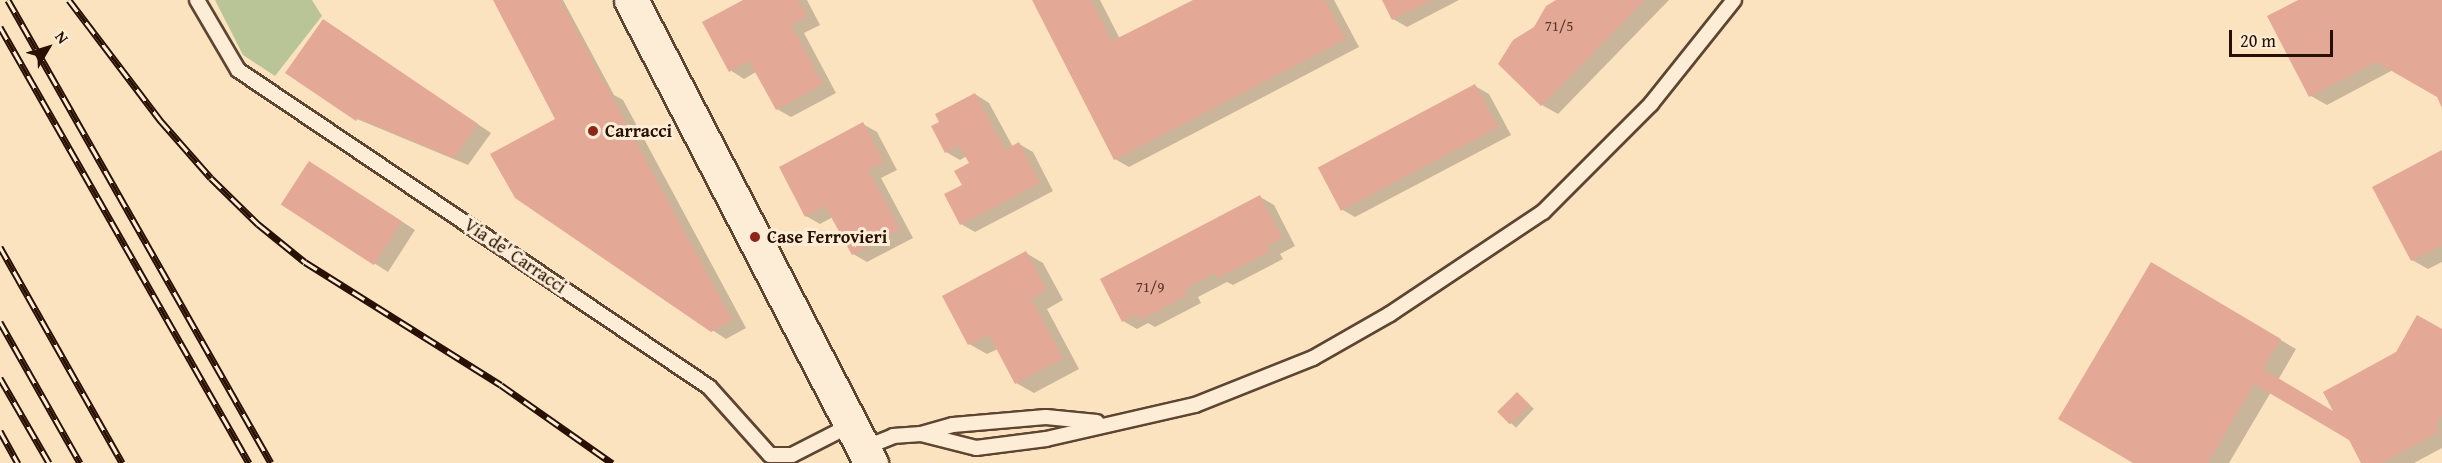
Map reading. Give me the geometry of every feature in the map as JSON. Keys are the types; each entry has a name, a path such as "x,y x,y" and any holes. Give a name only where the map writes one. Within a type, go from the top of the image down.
{"street":[{"path":"631,0 862,445"}],"lane":[{"name":"Via de' Carracci","path":"197,0 238,70 709,387 770,455 792,455 862,445 893,436 921,434"},
{"path":"921,434 976,448 1046,439 1108,423 1195,405 1313,358 1503,242 1543,212 1598,161 1651,104 1734,0"},
{"path":"921,434 953,425 1046,417 1108,423"}],"green space":[{"path":"215,0 312,0 322,16 275,76 243,55"}],"building":[{"path":"493,0 560,0 732,320 711,332 515,198 490,154 555,119"},
{"path":"743,0 798,0 807,16 791,25 823,84 776,110 749,61 729,72 702,22"},
{"path":"1032,0 1091,0 1112,41 1193,0 1325,0 1346,39 1114,160"},
{"path":"1382,0 1431,0 1392,20"},
{"path":"1556,0 1645,0 1541,106 1498,64 1513,40 1534,27 1546,6"},
{"path":"2298,0 2442,0 2442,108 2437,97 2376,62 2309,97 2267,16"},
{"path":"323,19 478,124 454,158 358,118 356,121 285,73"},
{"path":"1475,84 1498,127 1341,211 1318,168"},
{"path":"975,93 1005,150 1019,142 1040,183 960,225 944,194 962,185 954,171 969,163 959,145 945,153 931,126 939,122 935,114"},
{"path":"863,122 884,162 868,170 900,229 852,255 825,206 805,217 779,167"},
{"path":"2442,150 2442,245 2411,261 2372,187"},
{"path":"309,161 402,221 374,265 281,205"},
{"path":"1260,195 1282,238 1267,246 1270,251 1218,278 1215,273 1185,289 1188,295 1140,320 1137,314 1122,322 1100,279"},
{"path":"1026,251 1047,290 1031,299 1063,358 1015,384 989,335 968,345 942,296"},
{"path":"2151,262 2281,339 2263,369 2333,411 2323,392 2396,352 2417,315 2442,329 2442,415 2436,425 2439,432 2382,463 2361,463 2349,440 2254,384 2208,463 2133,463 2058,419"},
{"path":"1517,392 1530,405 1510,425 1497,412"}],"railway":[{"path":"8,0 271,463"},
{"path":"69,0 160,120 211,178 258,224 305,262 501,385 612,463"},
{"path":"0,27 249,463"},
{"path":"0,247 122,463"},
{"path":"0,322 80,463"},
{"path":"0,378 49,463"},
{"path":"0,431 18,463"}],"place":[{"name":"Carracci","path":"593,131"},
{"name":"Case Ferrovieri","path":"755,237"}]}
